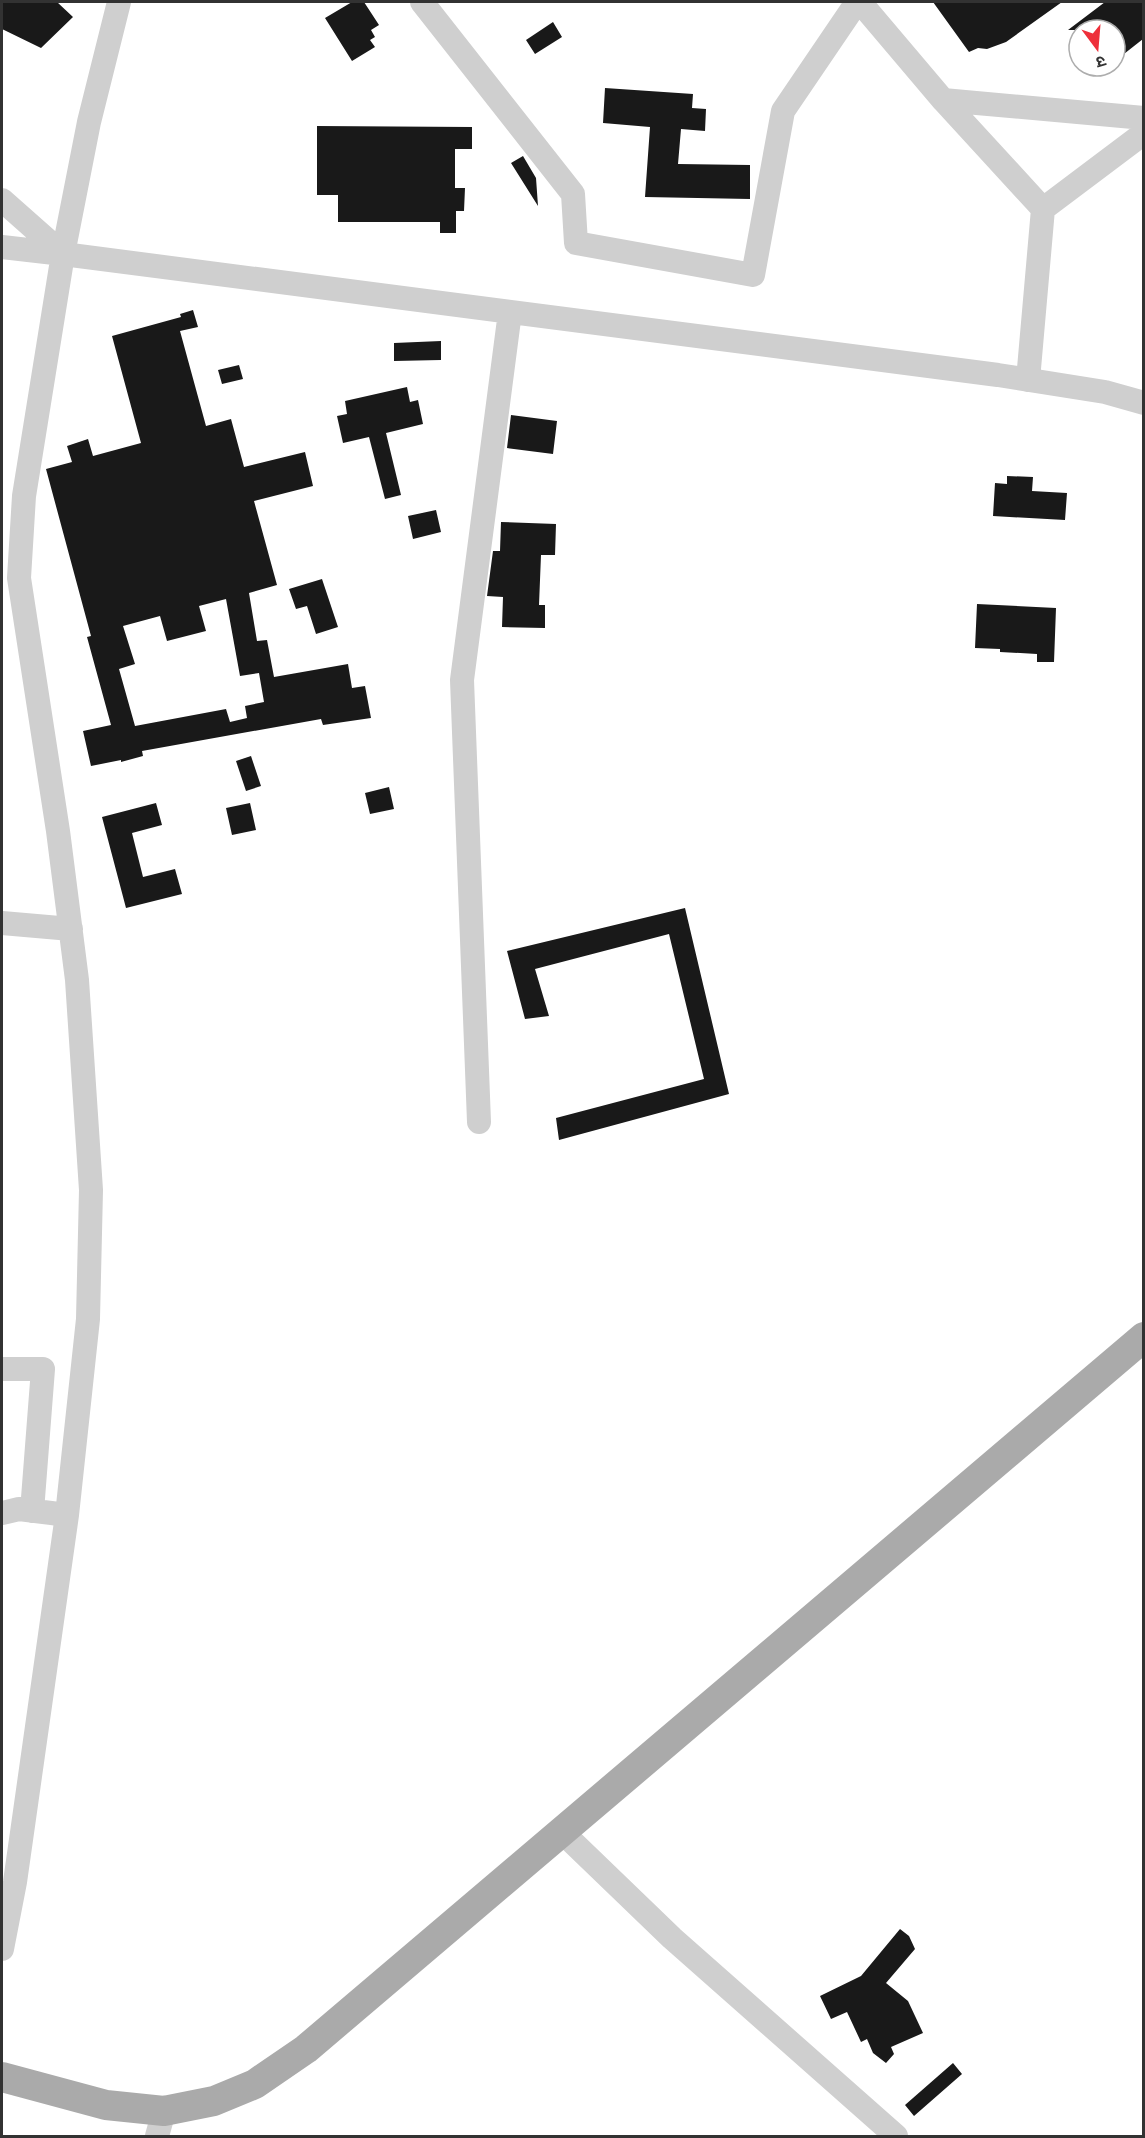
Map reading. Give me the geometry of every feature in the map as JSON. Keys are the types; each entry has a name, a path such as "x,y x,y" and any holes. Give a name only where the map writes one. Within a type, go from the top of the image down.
{"main road":[{"path":"2,2077 106,2105 160,2124 255,2084 306,2049 1143,1337"}],"street":[{"path":"2,1949 15,1882 67,1515 88,1319 91,1190 77,980 58,831 10,580 63,254 89,123 119,2"},
{"path":"422,2 573,194 576,243 753,275 783,111 858,2 943,100 1043,209 1028,380"},
{"path":"943,100 1143,118"},
{"path":"1043,209 1143,133"},
{"path":"2,200 63,254"},
{"path":"2,248 63,254 1028,380 1105,392 1143,403"},
{"path":"479,1122 462,680 510,312"},
{"path":"2,923 71,929"},
{"path":"2,1369 43,1369 32,1510"},
{"path":"2,1513 19,1509 67,1515"},
{"path":"561,1831 672,1938 896,2136"}],"building":[{"path":"2,2 57,2 73,17 41,48 2,29"},
{"path":"352,2 364,2 379,25 371,30 375,37 370,40 375,47 352,61 325,18"},
{"path":"933,2 1062,2 1006,42 987,49 978,48 969,52"},
{"path":"1105,2 1143,2 1143,39 1127,52 1127,18 1084,18"},
{"path":"553,22 562,37 535,54 526,40"},
{"path":"605,88 693,94 692,108 706,109 705,131 681,129 678,164 750,165 750,199 645,197 650,127 603,123"},
{"path":"317,126 472,127 472,149 455,149 455,188 465,188 464,211 456,211 456,233 440,233 440,222 338,222 338,195 317,195"},
{"path":"523,156 536,178 538,206 511,163"},
{"path":"193,310 198,327 180,331 206,426 231,419 244,467 305,452 313,486 254,501 277,585 249,593 257,641 267,640 274,677 348,664 352,688 365,686 371,718 323,725 321,719 142,751 143,756 91,766 83,731 111,725 87,637 91,636 46,469 72,462 67,446 88,439 93,456 141,443 112,336 181,317 180,314","holes":["226,599 240,676 259,673 264,702 245,706 247,718 230,722 226,709 135,726 119,669 135,664 123,626 160,616 167,641 206,631 199,606"]},
{"path":"441,341 441,360 394,361 394,343"},
{"path":"239,365 243,379 222,384 218,370"},
{"path":"407,387 410,402 418,400 423,424 386,433 401,495 385,499 369,437 343,443 337,416 347,414 345,401"},
{"path":"511,415 557,421 553,454 507,448"},
{"path":"1007,476 1033,477 1032,491 1067,493 1065,520 993,516 995,483 1007,484"},
{"path":"436,510 441,532 413,539 408,516"},
{"path":"501,522 556,524 555,555 541,555 539,605 545,605 545,628 502,627 503,597 487,596 493,551 500,551"},
{"path":"322,579 338,627 316,634 307,606 296,609 289,589"},
{"path":"977,604 1056,608 1054,662 1037,662 1037,654 975,648"},
{"path":"251,756 261,786 246,791 236,761"},
{"path":"389,787 394,809 370,814 365,793"},
{"path":"156,803 162,825 132,833 143,877 175,869 182,894 126,908 102,817"},
{"path":"250,803 256,830 232,835 226,808"},
{"path":"685,908 729,1094 559,1140 556,1118 704,1079 669,934 535,969 549,1016 525,1019 507,951"},
{"path":"900,1929 909,1936 915,1949 886,1983 908,2001 923,2033 891,2047 894,2054 886,2063 873,2053 867,2039 861,2042 847,2012 831,2019 820,1996 861,1976"},
{"path":"953,2063 962,2074 914,2116 905,2105"}]}
